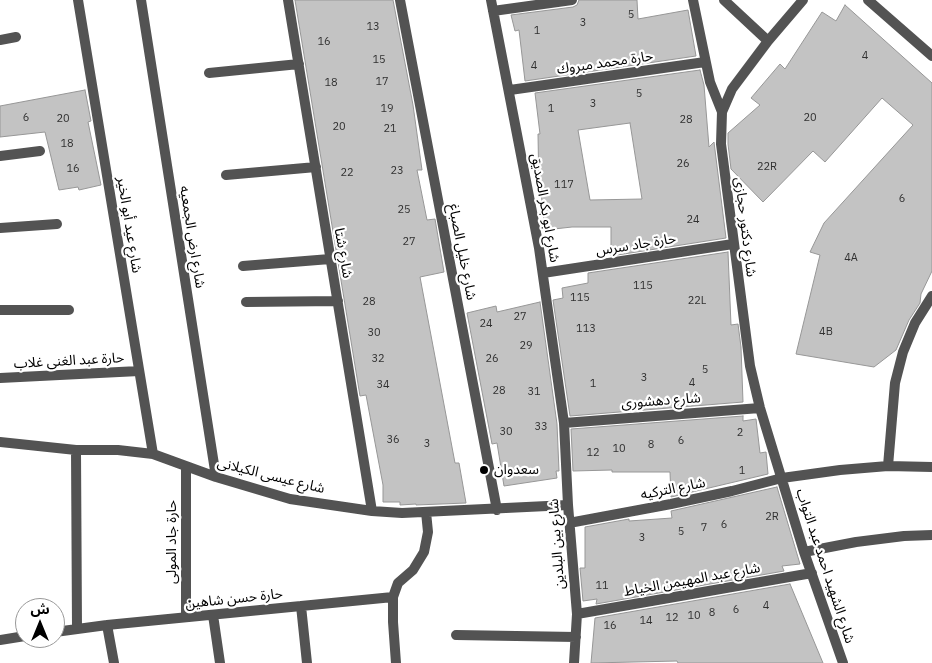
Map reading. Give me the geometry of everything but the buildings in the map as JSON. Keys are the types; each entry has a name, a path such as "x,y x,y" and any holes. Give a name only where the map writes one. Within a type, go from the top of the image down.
{"street":[{"name":"شارع عيد أبو الخير","path":"78,0 153,454"},
{"name":"شارع ارض الجمعيه","path":"141,0 216,478"},
{"name":"شارع شتا","path":"288,0 372,511"},
{"name":"شارع خليل الصباغ","path":"400,0 497,510"},
{"name":"شارع ابو بكر الصديق","path":"491,0 510,90 543,273 564,422"},
{"path":"493,11 572,0"},
{"path":"693,0 710,82 722,112"},
{"path":"724,0 768,41"},
{"name":"شارع دكتور حجازى","path":"782,478 760,408 750,366 721,144 722,112 732,89 768,41 803,0"},
{"path":"868,0 932,56"},
{"path":"0,40 16,37"},
{"name":"حارة محمد مبروك","path":"510,90 705,62"},
{"path":"209,73 299,64"},
{"path":"0,156 40,151"},
{"path":"226,175 316,168"},
{"path":"0,228 57,224"},
{"name":"حارة جاد سرس","path":"543,273 734,244"},
{"path":"243,266 330,259"},
{"path":"888,466 895,383 902,352 915,323 932,296"},
{"path":"246,302 338,301"},
{"path":"0,310 69,310"},
{"name":"حارة عبد الغنى غلاب","path":"0,378 139,371"},
{"name":"شارع دهشورى","path":"564,422 760,408"},
{"name":"شارع بين البلدين","path":"564,422 576,614 574,663"},
{"name":"شارع عيسى الكيلانى","path":"0,442 76,450 118,450 153,454 216,478 290,499 372,511 402,513 497,510 568,505"},
{"path":"76,450 77,629"},
{"name":"شارع التركيه","path":"569,523 680,503 782,478 888,466 932,467"},
{"name":"حارة جاد المولى","path":"186,467 186,617"},
{"name":"شارع الشهيد احمد عبد التواب","path":"782,478 804,552 843,663"},
{"path":"396,663 393,597 398,583 413,570 424,552 428,532 426,512"},
{"path":"804,552 856,542 904,536 932,535"},
{"name":"شارع عبد المهيمن الخياط","path":"576,614 812,573"},
{"name":"حارة حسن شاهين","path":"65,631 393,597"},
{"path":"301,606 307,663"},
{"path":"213,615 220,663"},
{"path":"107,625 114,663"},
{"path":"456,635 576,637"},
{"path":"0,640 15,638"}],"place":[{"name":"سعدوان","path":"484,470"}]}
